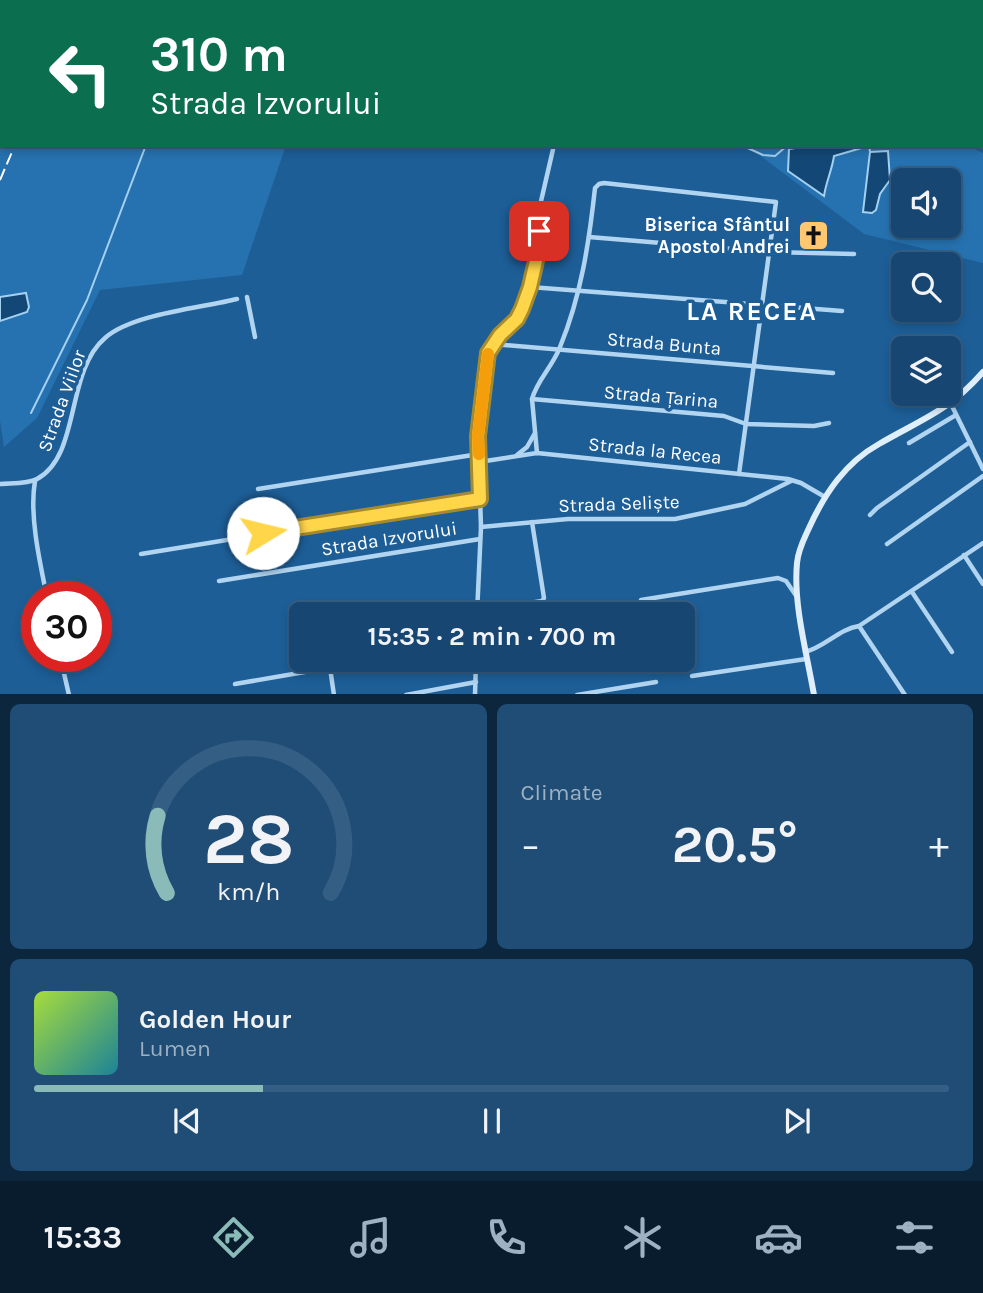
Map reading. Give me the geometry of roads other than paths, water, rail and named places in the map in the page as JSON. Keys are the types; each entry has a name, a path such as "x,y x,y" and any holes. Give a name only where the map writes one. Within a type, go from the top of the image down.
{"main road":[{"path":"961,393 983,372"},
{"path":"814,694 805,656 796,570 799,553 825,497 842,472 863,454 947,406"}],"street":[{"name":"Strada Izvorului","path":"477,602 481,527 478,436 488,353 517,319 530,287 538,252 539,210 554,147"},
{"path":"537,453 532,399 534,391 559,350 580,290 595,188 599,184 776,202 739,474"},
{"path":"589,237 770,252 854,254"},
{"path":"530,287 842,310"},
{"path":"247,297 255,337"},
{"name":"Strada Viilor","path":"35,481 53,466 60,454 84,368 104,339 114,331 138,322 237,299"},
{"name":"Strada Bunta","path":"494,344 833,373"},
{"name":"Strada Țarina","path":"532,399 724,416 746,424 814,426 829,423"},
{"path":"950,406 983,469"},
{"path":"909,443 955,414"},
{"path":"514,457 527,447 535,432"},
{"path":"870,515 970,442"},
{"name":"Strada la Recea","path":"479,463 537,453 792,480 825,497"},
{"path":"258,489 479,454"},
{"path":"887,544 983,476"},
{"name":"Strada Seliște","path":"481,527 568,519 676,519 745,504 792,480"},
{"path":"0,484 35,481 37,552 43,581"},
{"path":"141,554 480,499"},
{"path":"532,522 544,598 537,602"},
{"name":"Strada Izvorului","path":"219,581 480,539"},
{"path":"692,676 805,656 851,627 859,626 983,543"},
{"path":"964,555 983,583"},
{"path":"641,600 778,578 786,581 799,598"},
{"path":"912,592 951,652"},
{"path":"859,626 904,694"},
{"path":"64,672 69,694"},
{"path":"235,684 302,672"},
{"path":"331,672 334,694"},
{"path":"475,694 476,672"},
{"path":"411,694 476,682"},
{"path":"583,694 656,682"}],"waterway":[{"path":"31,413 87,300 145,147"},
{"path":"745,147 763,155 775,156 786,147"},
{"path":"869,147 870,152"}],"railway":[{"path":"0,180 14,147"}],"place":[{"name":"Biserica Sfântul Apostol Andrei","path":"813,236"}],"district":[{"name":"LA RECEA","path":"752,311"}]}
